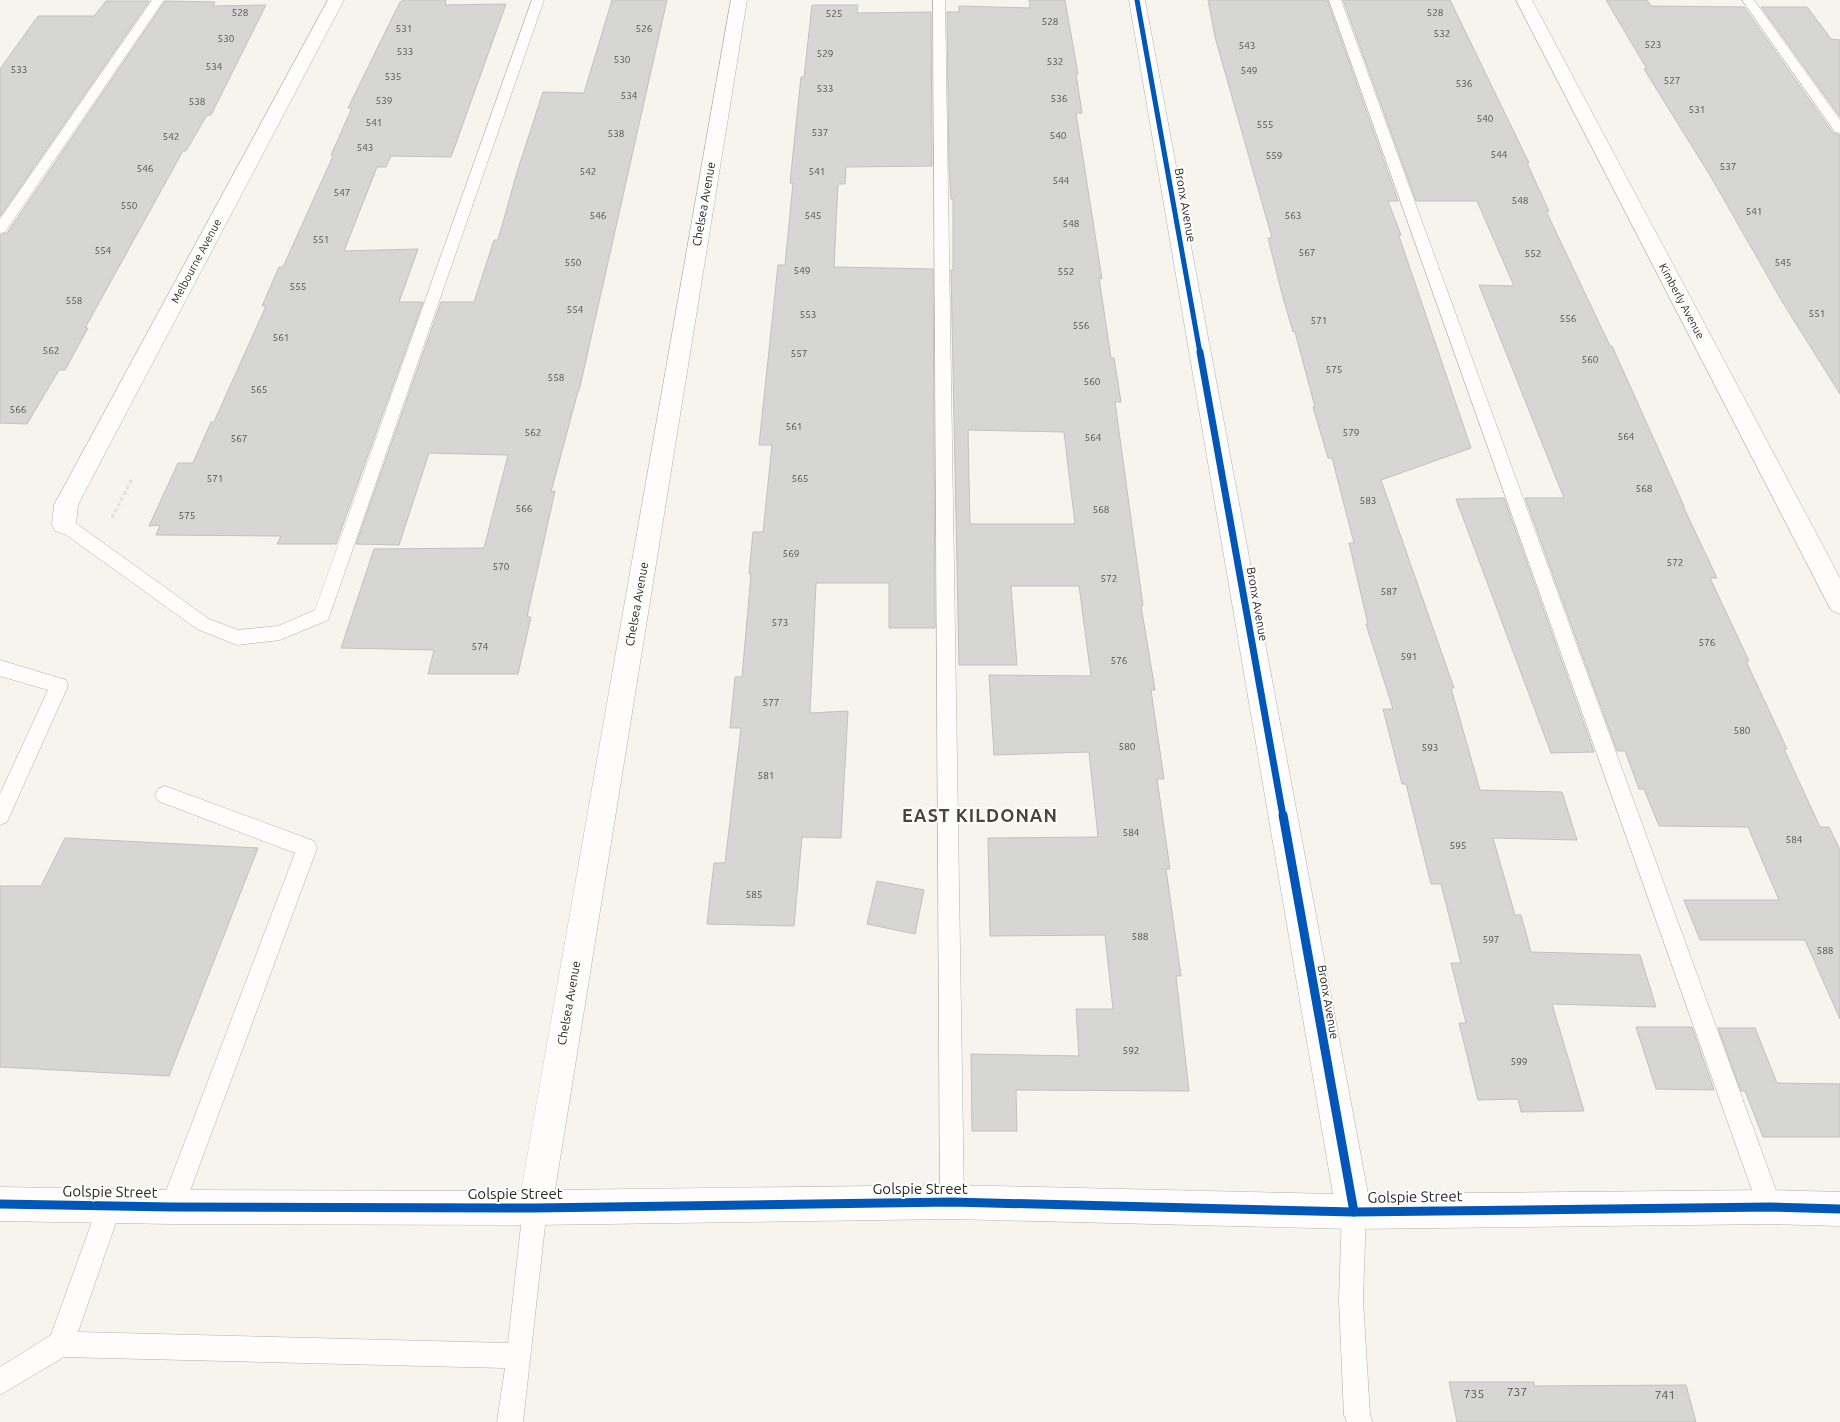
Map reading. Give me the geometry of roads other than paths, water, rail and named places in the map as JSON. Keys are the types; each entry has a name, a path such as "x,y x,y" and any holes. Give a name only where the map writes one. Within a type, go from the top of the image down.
{"street":[{"name":"Melbourne Avenue","path":"64,524 66,506 80,478 336,0"},
{"name":"Chelsea Avenue","path":"535,1208 739,0"},
{"name":"Bronx Avenue","path":"1137,0 1354,1212"},
{"name":"Kimberly Avenue","path":"1524,0 1840,603"},
{"name":"Golspie Street","path":"0,1204 110,1205 172,1208 535,1208 952,1202 1354,1212 1770,1207 1840,1208"}],"lane":[{"path":"0,229 158,0"},
{"path":"64,524 203,624 237,638 280,633 322,615 538,0"},
{"path":"939,0 952,1202"},
{"path":"1335,0 1770,1207"},
{"path":"1748,0 1840,128"},
{"path":"0,668 59,686 0,816"},
{"path":"165,795 307,848 172,1208"},
{"path":"61,1344 110,1205"},
{"path":"510,1422 535,1208"},
{"path":"1354,1212 1351,1300 1357,1415 1360,1422"},
{"path":"0,1382 61,1344 519,1356"}],"district":[{"name":"EAST KILDONAN","path":"980,816"}]}
